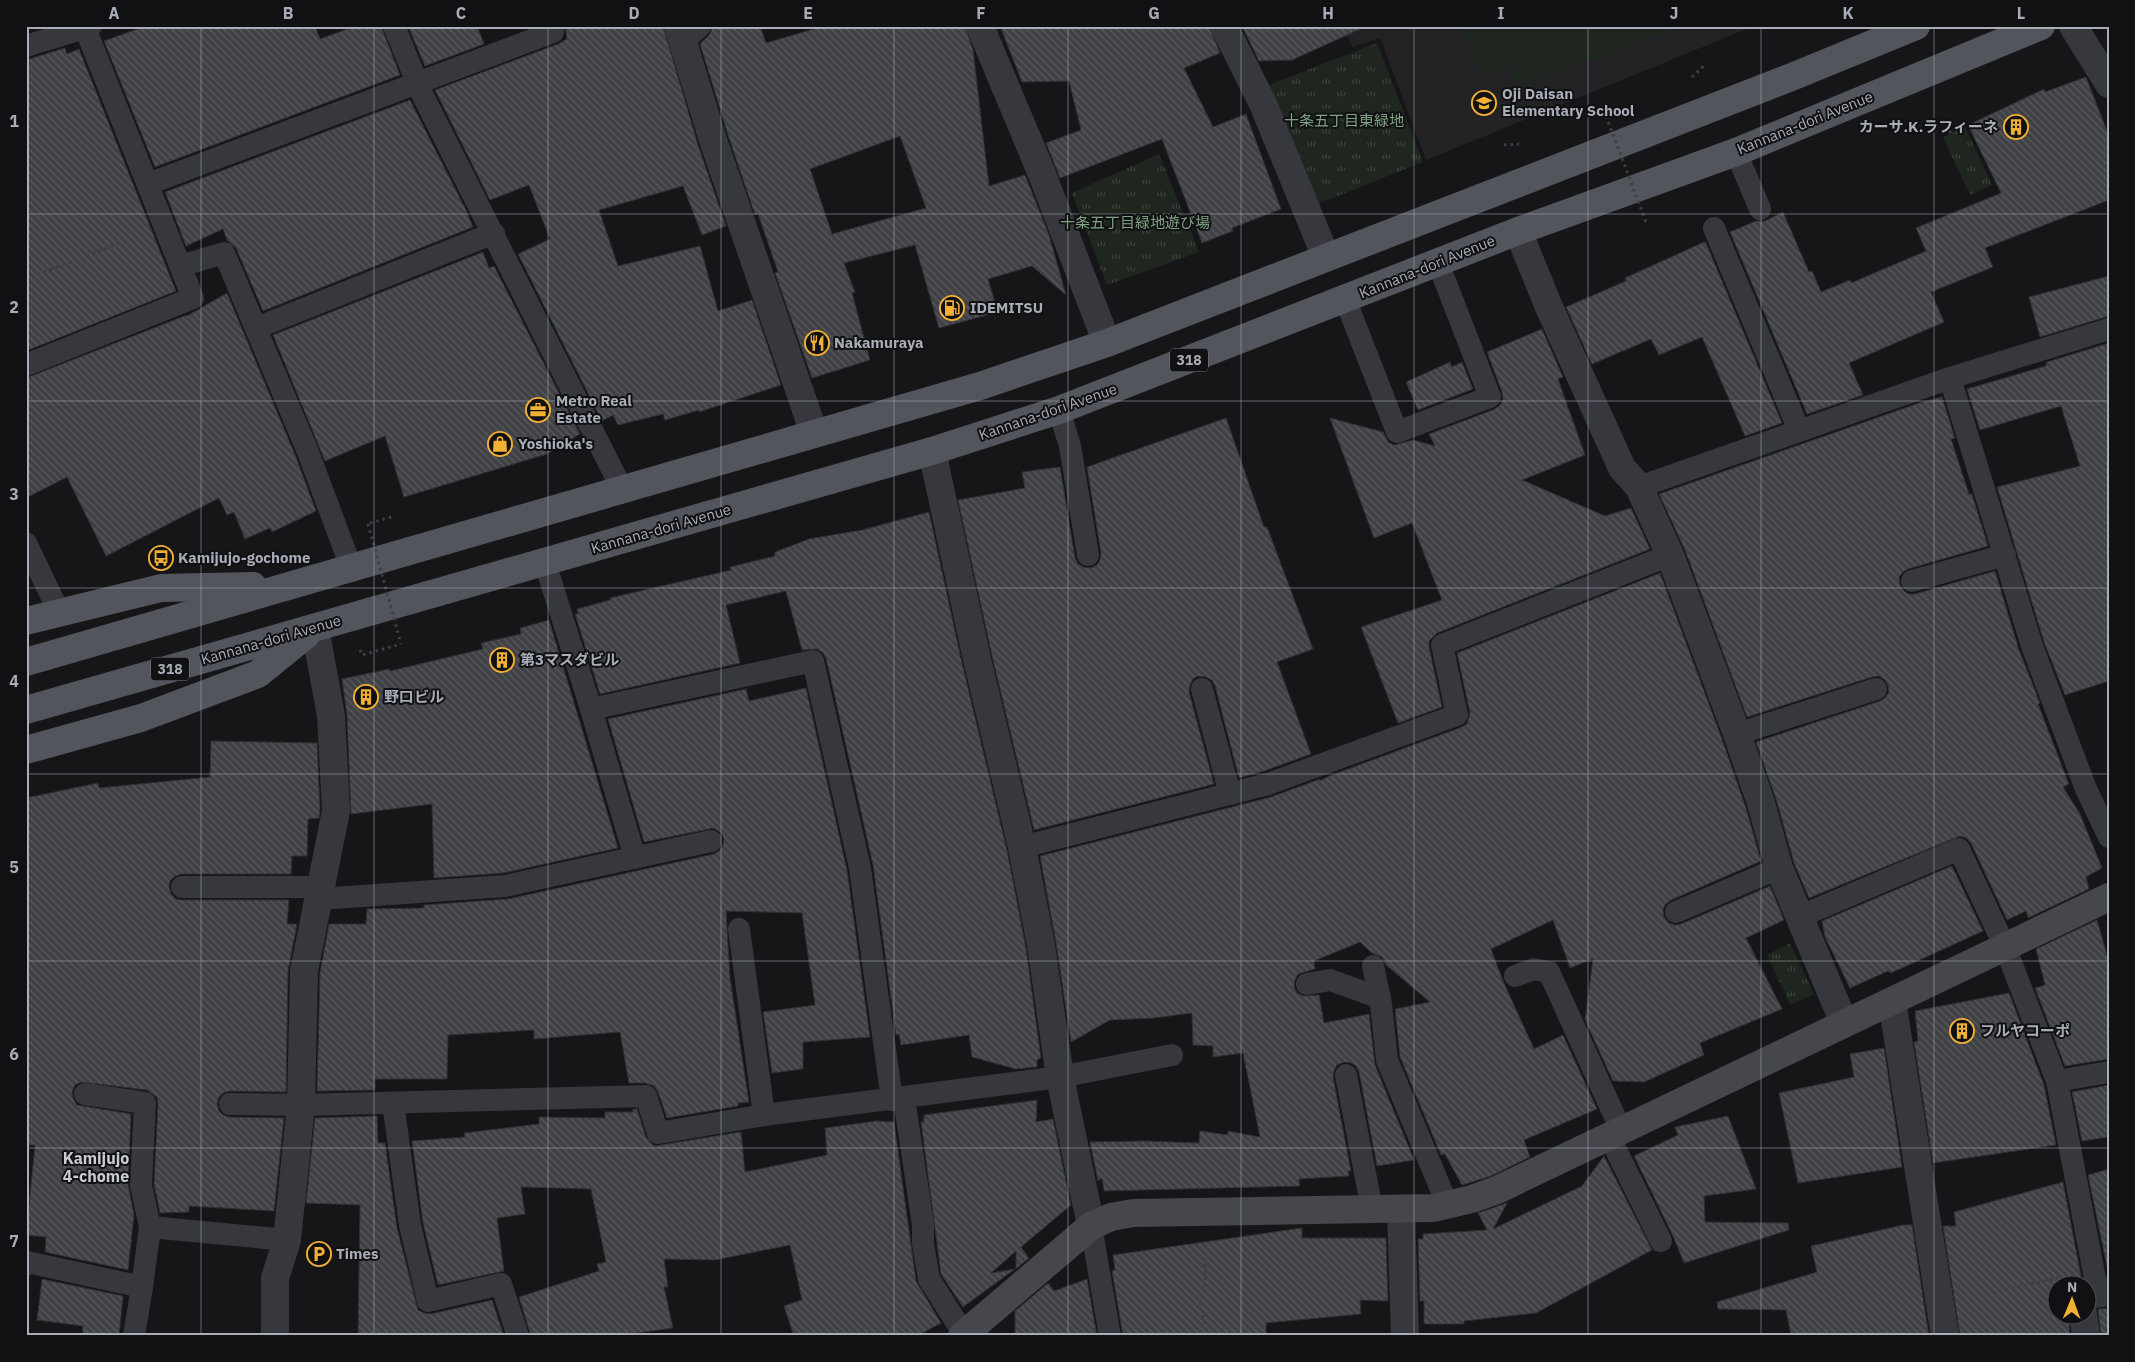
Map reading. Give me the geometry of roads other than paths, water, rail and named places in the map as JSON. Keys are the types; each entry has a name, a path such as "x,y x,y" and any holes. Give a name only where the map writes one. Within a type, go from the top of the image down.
{"main road":[{"path":"26,662 980,386 1107,343 1794,76 1916,26"},
{"name":"Kannana-dori Avenue","path":"26,710 932,451 1059,410 1518,231 1736,152 2041,26"},
{"path":"26,621 161,588 289,585"},
{"path":"26,750 141,718 258,674 315,628"}],"street":[{"path":"980,26 1042,174 1107,343"},
{"path":"1224,26 1262,104 1326,258"},
{"path":"2073,26 2109,84"},
{"path":"687,32 713,140 814,433"},
{"path":"1518,231 1549,307 1622,468 1639,487 1670,555 1761,802 1779,868 1801,916 1844,1023"},
{"path":"932,451 977,659 1022,848 1041,945 1060,1077 1091,1226"},
{"path":"275,1336 275,1278 287,1240 301,1105 304,971 336,811 331,716 315,628"},
{"path":"963,1335 1091,1226 1111,1217 1133,1212 1372,1210 1448,1206 1497,1190 1844,1023 1892,1002 2109,896"},
{"path":"1892,1002 1945,1336"},
{"path":"1401,1209 1405,1336"}],"lane":[{"path":"394,26 417,82 622,489"},
{"path":"26,46 88,27 193,298 26,365"},
{"path":"148,184 553,32"},
{"path":"1736,152 1760,209"},
{"path":"1714,228 1799,430"},
{"path":"256,328 494,233"},
{"path":"180,266 224,253 308,452 350,567"},
{"path":"1345,299 1397,432 1490,396 1438,263"},
{"path":"1639,487 1950,378 2109,329"},
{"path":"1950,378 2032,646 2086,789 2109,837"},
{"path":"1059,410 1070,446 1088,555"},
{"path":"26,543 59,612"},
{"path":"1022,848 1268,784 1457,715 1442,645 1670,555"},
{"path":"1912,582 2005,555"},
{"path":"545,563 592,709 635,858"},
{"path":"592,709 813,661 860,868 898,1099 923,1225 923,1244 929,1279 963,1335"},
{"path":"1737,734 1876,689"},
{"path":"1202,690 1230,794"},
{"path":"182,887 320,893 505,886 711,841"},
{"path":"1801,916 1959,849 2005,947 2057,1081 2090,1274"},
{"path":"1676,912 1779,868"},
{"path":"739,929 764,1115"},
{"path":"1373,966 1380,998 1387,1060 1448,1206"},
{"path":"1515,976 1534,969 1549,972 1661,1242"},
{"path":"1307,984 1330,980 1380,998"},
{"path":"230,1104 301,1105 646,1096 658,1132 764,1115 1060,1077 1172,1055"},
{"path":"2057,1081 2109,1072"},
{"path":"1346,1076 1372,1210"},
{"path":"84,1094 145,1102 141,1185 150,1227 134,1336"},
{"path":"393,1103 410,1225 428,1301 501,1284 518,1336"},
{"path":"1091,1226 1110,1336"},
{"path":"150,1227 287,1240"},
{"path":"26,1265 27,1262 142,1287"}],"place":[{"name":"Oji Daisan Elementary School","path":"1484,103"},
{"name":"カーサ.K.ラフィーネ","path":"2016,127"},
{"name":"IDEMITSU","path":"952,308"},
{"name":"Nakamuraya","path":"817,343"},
{"name":"Metro Real Estate","path":"538,410"},
{"name":"Yoshioka's","path":"500,444"},
{"name":"Kamijujo-gochome","path":"161,558"},
{"name":"第3マスダビル","path":"502,660"},
{"name":"野口ビル","path":"366,697"},
{"name":"フルヤコーポ","path":"1962,1031"},
{"name":"Times","path":"319,1254"}],"district":[{"name":"Kamijujo 4-chome","path":"96,1167"}],"park label":[{"name":"十条五丁目東緑地","path":"1344,121"},
{"name":"十条五丁目緑地遊び場","path":"1135,223"}]}
